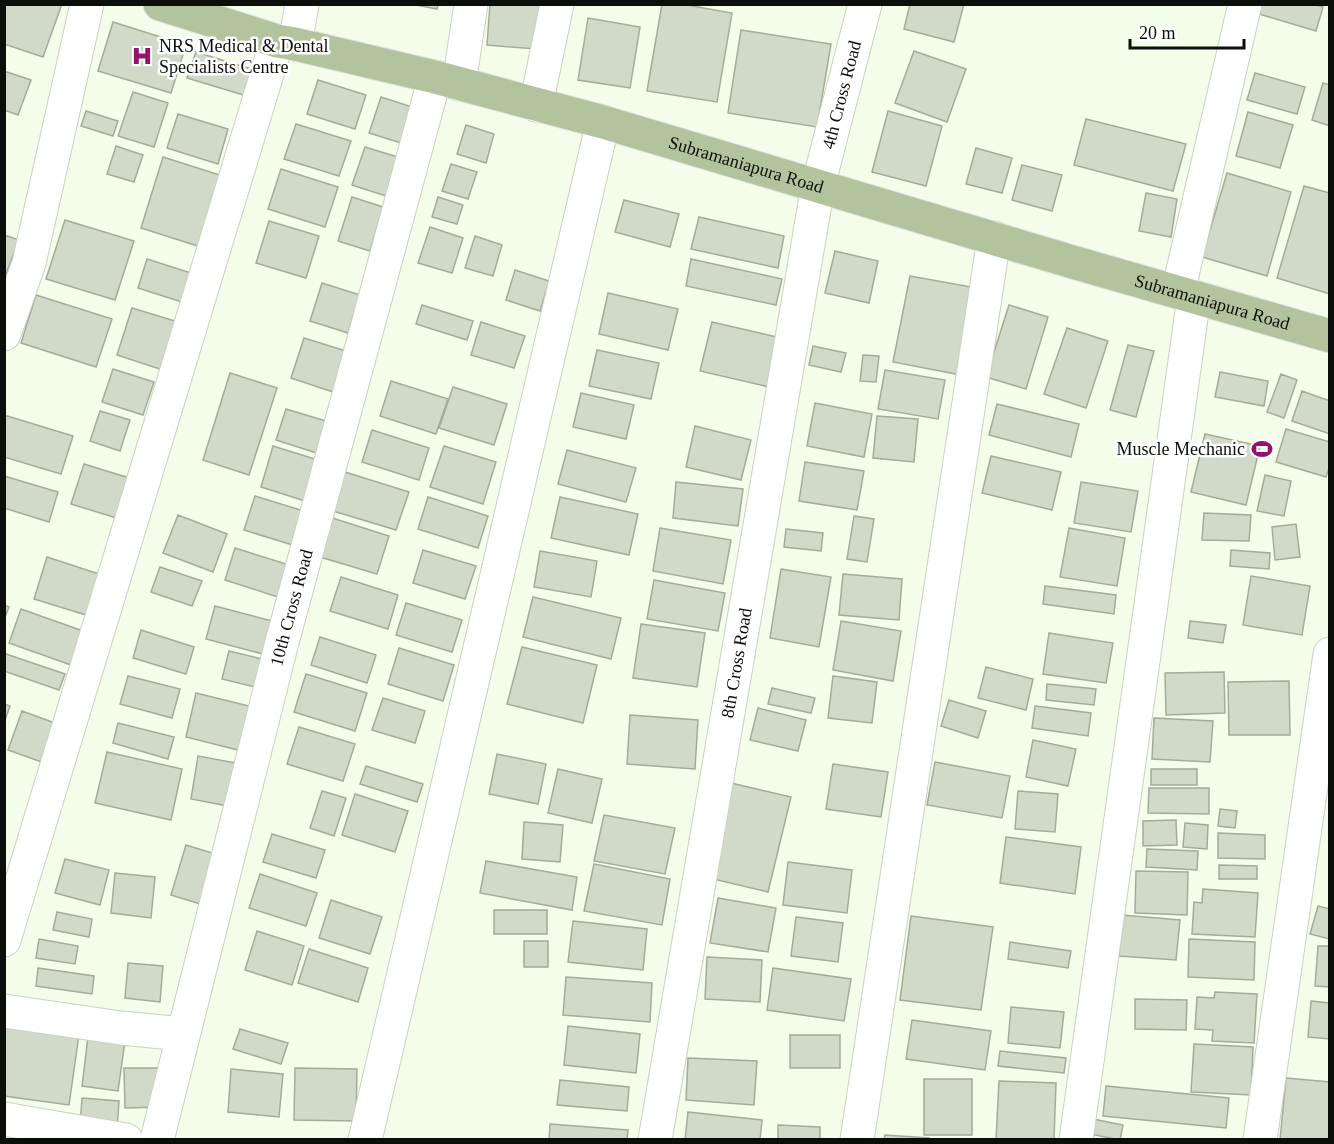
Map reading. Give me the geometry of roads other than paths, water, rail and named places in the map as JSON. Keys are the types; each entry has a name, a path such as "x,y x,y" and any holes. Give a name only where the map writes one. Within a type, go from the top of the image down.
{"main road":[{"name":"Subramaniapura Road","path":"160,4 286,42 603,122 1329,336"}],"street":[{"path":"4,334 29,263 87,4"},
{"path":"4,940 286,42 302,4"},
{"name":"10th Cross Road","path":"157,1140 281,646 471,4"},
{"path":"536,105 556,4"},
{"name":"4th Cross Road","path":"818,186 865,4"},
{"path":"1076,1140 1186,294 1245,4"},
{"path":"365,1140 603,122"},
{"name":"8th Cross Road","path":"655,1140 818,186"},
{"path":"857,1140 994,238"},
{"path":"1260,1140 1329,654"},
{"path":"4,1011 122,1028 183,1034"},
{"path":"4,1119 126,1140"}],"place":[{"name":"NRS Medical & Dental Specialists Centre","path":"142,56"},
{"name":"Muscle Mechanic","path":"1262,449"}]}
